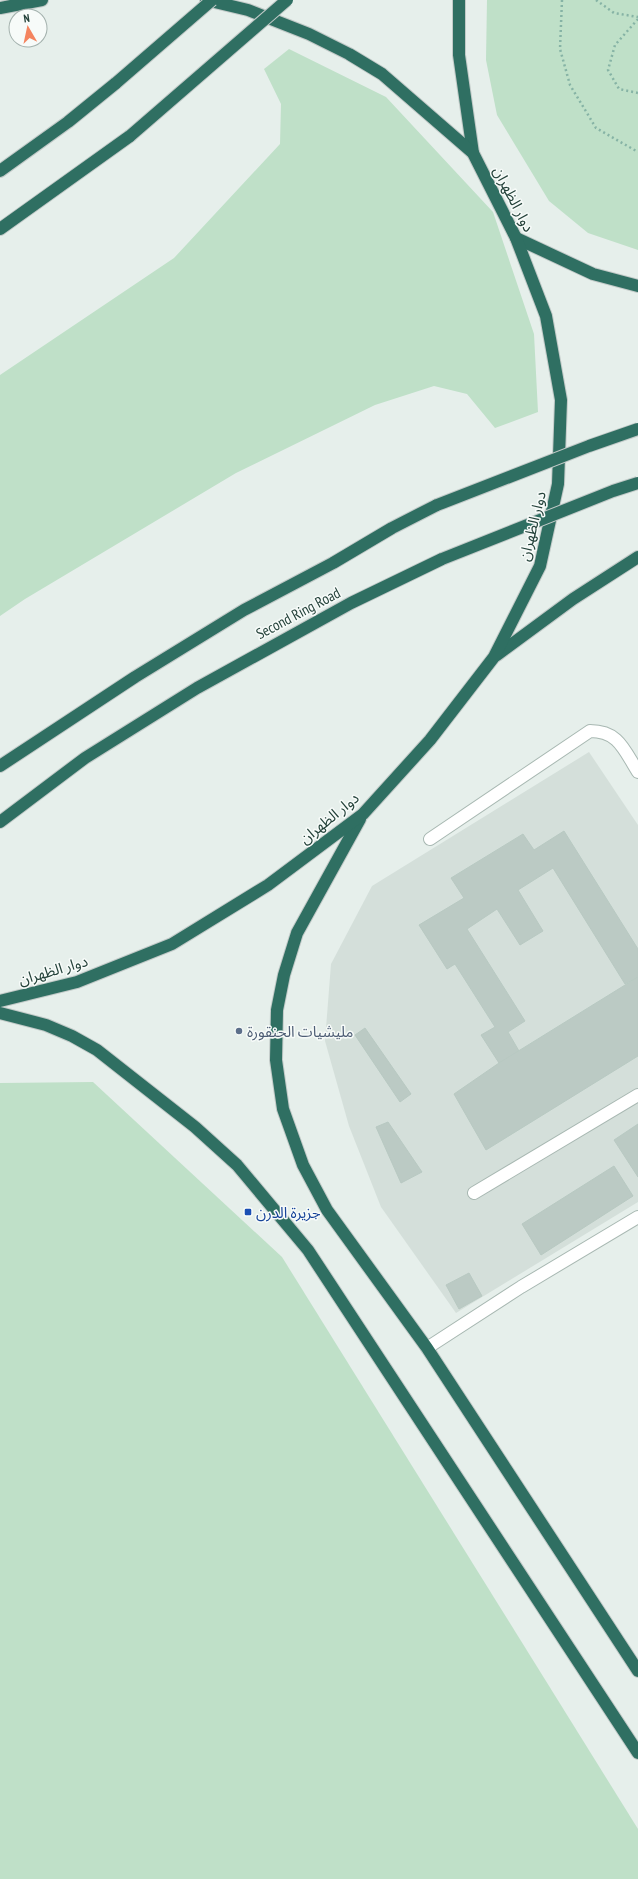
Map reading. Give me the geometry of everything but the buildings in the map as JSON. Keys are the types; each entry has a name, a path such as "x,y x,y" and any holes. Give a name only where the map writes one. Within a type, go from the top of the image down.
{"highway":[{"path":"0,8 42,0"},
{"name":"دوار الظهران","path":"0,1001 77,982 172,944 268,885 363,814 430,740 494,657 540,566 558,484 560,400 546,316 516,238 473,154 382,74 349,54 309,34 248,10 206,0"},
{"path":"0,171 68,122 116,83 212,0"},
{"path":"0,228 130,136 287,0"},
{"path":"459,0 459,55 473,154"},
{"path":"516,238 593,274 638,286"},
{"name":"Second Ring Road","path":"0,766 135,677 244,610 333,563 392,528 437,505 589,446 638,429"},
{"name":"Second Ring Road","path":"0,822 86,758 197,688 351,603 442,559 613,491 638,483"},
{"path":"494,657 573,599 638,556"},
{"path":"363,814 297,933 284,975 277,1010 276,1060 283,1108 303,1165 327,1210 427,1348 638,1671"},
{"path":"0,1013 46,1025 72,1036 97,1050 195,1127 236,1164 308,1250 638,1753"}],"street":[{"path":"430,839 590,732 600,731 616,738 638,772"},
{"path":"474,1193 638,1095"},
{"path":"427,1348 521,1287 638,1217"}],"path":[{"path":"562,0 560,49 570,85 596,128 638,152"},
{"path":"596,0 614,13 638,18 615,45 608,70 619,89 638,93"}],"shaded area":[{"path":"589,752 638,825 638,1202 456,1313 381,1207 349,1126 325,1041 331,964 372,886"}],"green space":[{"path":"487,0 638,0 638,250 588,233 549,201 497,115 486,60"},
{"path":"289,49 386,97 493,212 534,334 538,412 495,428 467,394 434,386 375,405 236,473 25,599 0,616 0,375 174,258 280,144 281,104 264,69"},
{"path":"93,1082 282,1257 638,1829 638,1879 0,1879 0,1083"}],"place":[{"name":"مليشيات الحنقورة","path":"239,1031"},
{"name":"جزيرة الدرن","path":"248,1212"}]}
